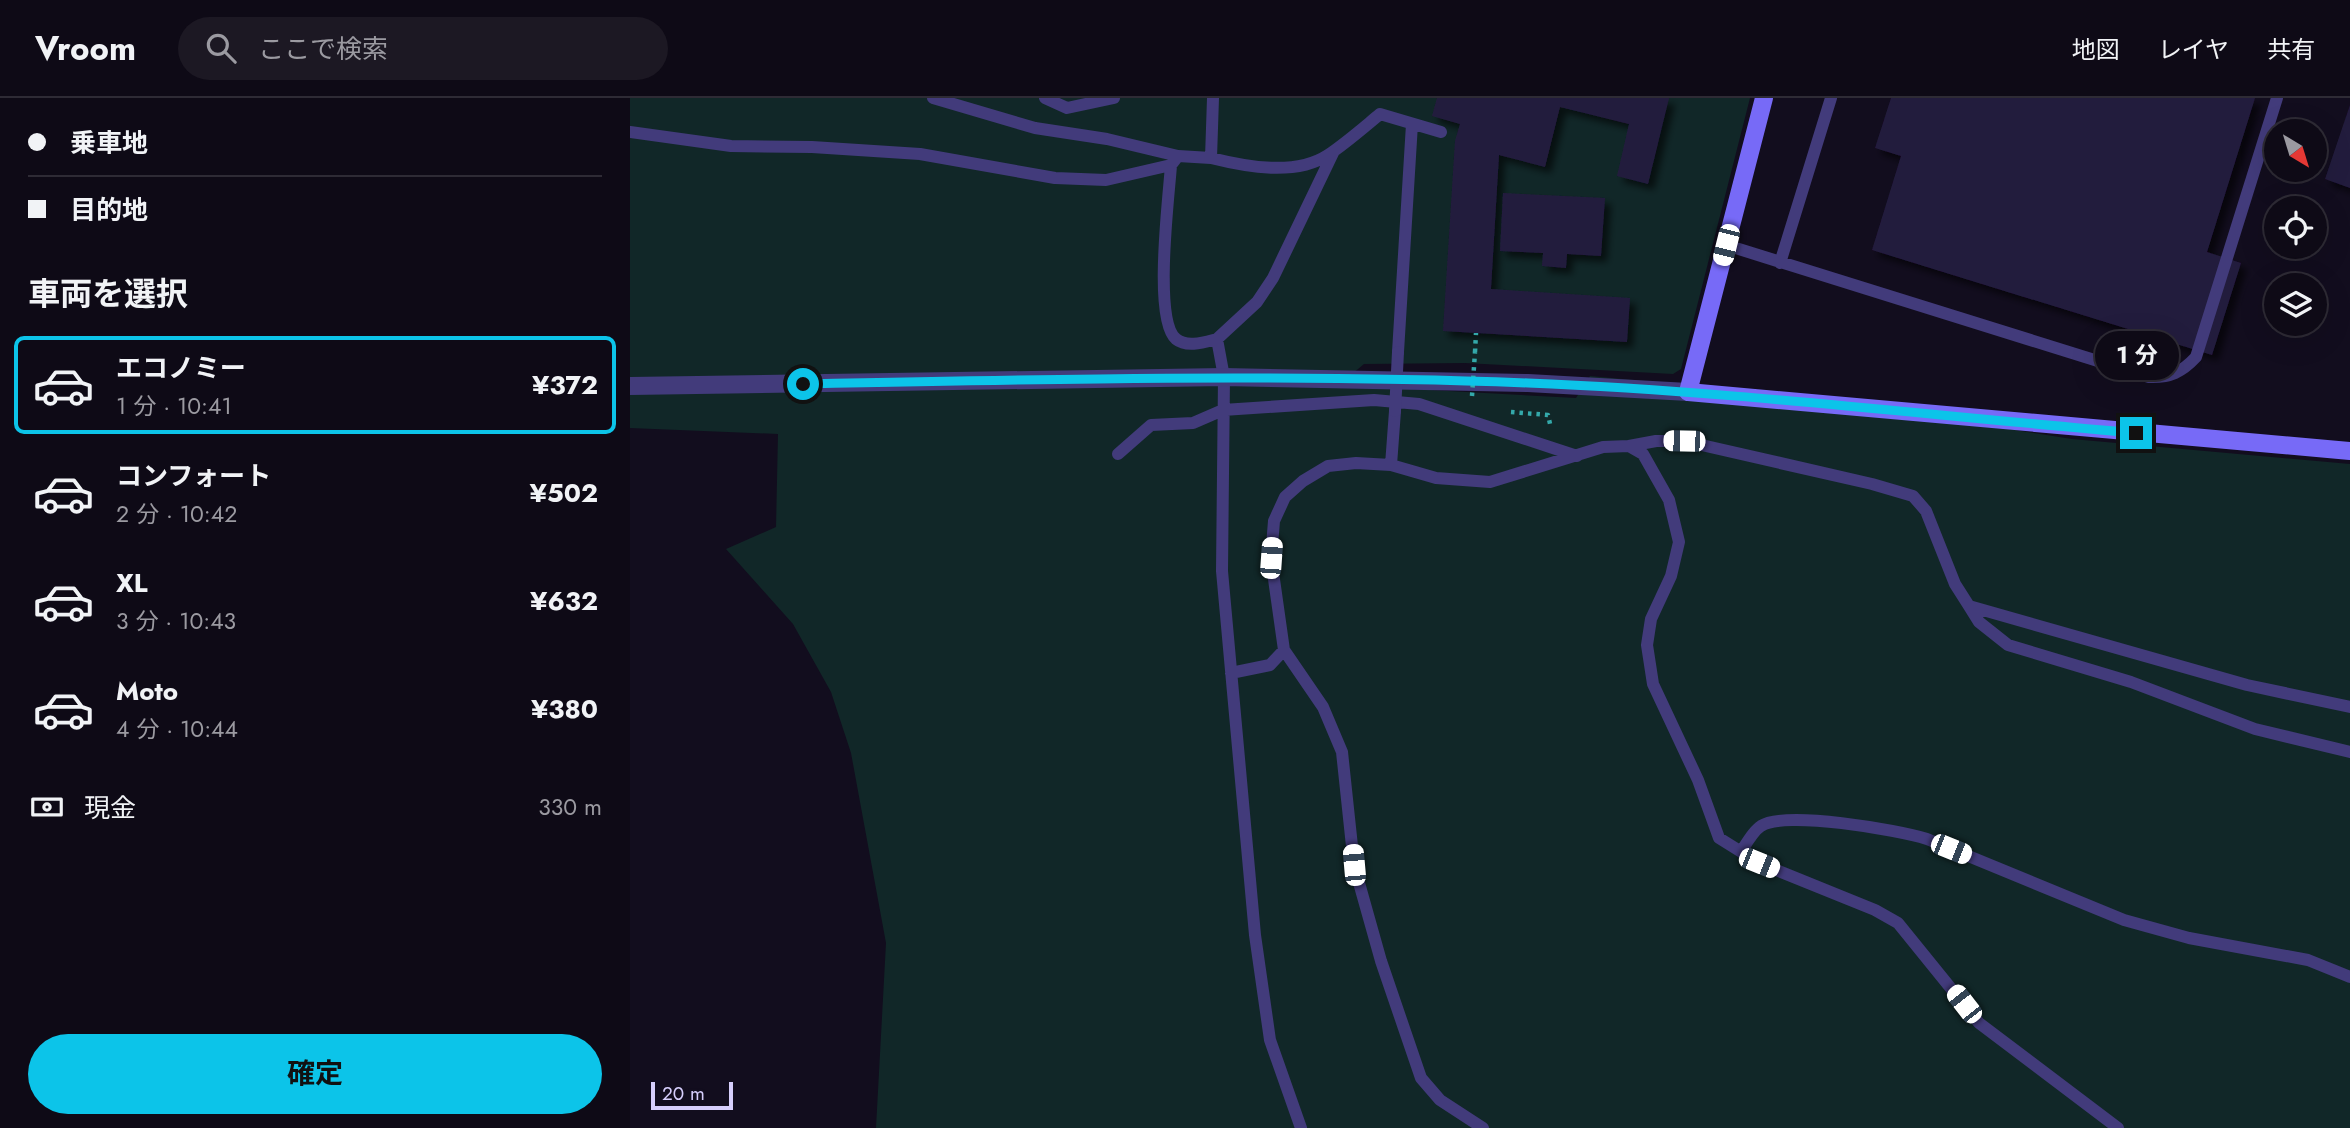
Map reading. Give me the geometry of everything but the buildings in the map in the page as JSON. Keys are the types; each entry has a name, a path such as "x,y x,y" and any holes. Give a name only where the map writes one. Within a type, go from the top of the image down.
{"street":[{"path":"1688,393 1763,98"},
{"path":"630,386 1224,377 1528,383 1688,393 2350,451"}],"lane":[{"path":"933,98 1035,128 1107,139 1175,160"},
{"path":"1045,98 1068,108 1114,98"},
{"path":"1211,158 1213,98"},
{"path":"1780,263 1830,98"},
{"path":"1726,245 2149,377 2167,377 2186,368 2196,357 2277,98"},
{"path":"630,132 731,146 811,147 920,154 1055,178 1107,180 1175,160 1211,158 1235,164 1294,168 1326,157 1380,114 1441,132"},
{"path":"1391,465 1412,124"},
{"path":"1175,160 1162,278 1171,334 1178,342 1193,344 1217,339 1257,302 1273,278 1334,151"},
{"path":"1217,339 1224,377 1222,571 1255,934 1270,1040 1301,1128"},
{"path":"1118,454 1151,425 1193,423 1223,410 1374,400 1419,404 1577,456"},
{"path":"1483,1128 1440,1100 1421,1077 1381,961 1354,865 1342,752 1322,707 1283,650 1271,558 1274,521 1285,497 1303,481 1328,466 1391,465 1436,478 1490,482 1603,447 1684,441 1872,484 1913,496 1926,512 1955,584 1979,622 2008,645 2131,682 2255,729 2350,752"},
{"path":"1629,446 1643,454 1669,500 1679,542 1671,576 1651,619 1647,645 1653,684 1698,780 1719,838 1759,863 1875,910 1898,923 1979,1023 2118,1128"},
{"path":"1969,606 2247,685 2350,707"},
{"path":"1231,673 1270,665 1283,650"},
{"path":"1741,852 1760,826 1779,820 1894,829 1927,839 2123,920 2189,938 2308,960 2350,977"}],"path":[{"path":"1472,396 1476,333"}],"green space":[{"path":"630,98 1750,98 1681,369 1673,374 1465,363 1364,364 1339,385 1576,398 1590,376 1777,393 2072,439 2350,464 2350,1128 876,1128 886,943 851,753 831,692 793,624 726,549 776,527 778,434 630,428"}],"route":[{"path":"803,384 1224,377 1528,383 1688,393 2136,433"}]}
